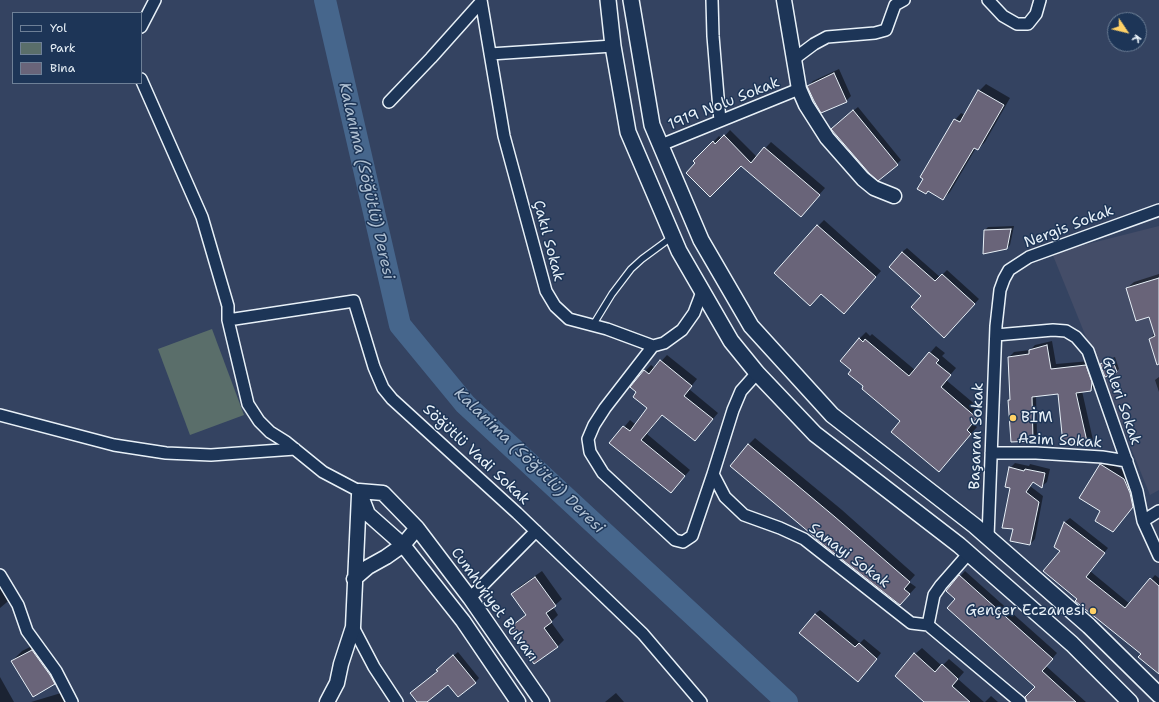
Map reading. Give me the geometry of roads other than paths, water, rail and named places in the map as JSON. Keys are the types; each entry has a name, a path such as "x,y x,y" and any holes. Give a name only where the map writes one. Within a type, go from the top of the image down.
{"main road":[{"path":"608,0 613,46 628,132 679,251 731,341 757,373 815,434 968,553 1072,644 1130,702"},
{"path":"631,0 652,125 701,240 751,326 832,415 988,537 1089,626 1159,695"}],"street":[{"path":"142,25 154,0"},
{"path":"712,0 713,36 720,121"},
{"path":"784,0 799,90 806,105 827,138 863,179 874,188 894,196"},
{"path":"794,59 814,44 827,37 875,33 886,30 895,5 904,0"},
{"path":"988,0 1003,16 1017,24 1028,24 1036,14 1040,0"},
{"path":"389,102 431,58 481,1"},
{"name":"Çakıl Sokak","path":"481,1 504,136 546,291 555,306 569,319 607,329 652,346"},
{"path":"490,54 613,46"},
{"path":"142,81 202,217 228,306 228,320 248,404 259,421 270,432 286,442 323,472 359,491 368,514 403,544 463,621 518,702"},
{"name":"1919 Nolu Sokak","path":"661,146 799,90"},
{"name":"Nergis Sokak","path":"996,335 1000,290 1009,270 1029,257 1159,210"},
{"path":"702,292 694,313 682,330 664,343 652,346 605,408 594,425 588,439 590,452 603,473 675,540 683,542 692,536 713,474 732,410 741,391 757,373"},
{"name":"Söğütlü Vadi Sokak","path":"228,320 354,301 374,367 383,388 392,399 536,531 652,644 701,702"},
{"name":"Galeri Sokak","path":"996,335 1053,330 1066,331 1076,337 1088,351 1137,491 1143,522 1159,556"},
{"name":"Başaran Sokak","path":"988,537 996,335"},
{"path":"0,415 114,445 166,454 211,455 295,449"},
{"name":"Azim Sokak","path":"992,454 1036,453 1102,457 1127,461"},
{"name":"Sanayi Sokak","path":"713,474 725,497 744,516 780,528 804,539 911,623 928,625 1020,702"},
{"path":"327,702 337,683 352,627 359,491"},
{"name":"Cumhuriyet Bulvarı","path":"359,491 383,493 417,528 470,598 542,702"},
{"path":"1143,522 1159,511"},
{"path":"354,579 368,567 386,557 403,544 417,528"},
{"path":"470,598 536,531"},
{"path":"928,625 934,595 968,553"},
{"path":"0,575 18,605 28,631 56,671 72,702"},
{"path":"352,627 393,699"}],"lane":[{"path":"593,325 612,294 631,269 642,259 673,237"}],"waterway":[{"name":"Kalanima (Söğütlü) Deresi","path":"325,0 400,325 465,404 787,702"}],"place":[{"name":"BİM","path":"1013,418"},
{"name":"Gençer Eczanesi","path":"1093,611"}]}
